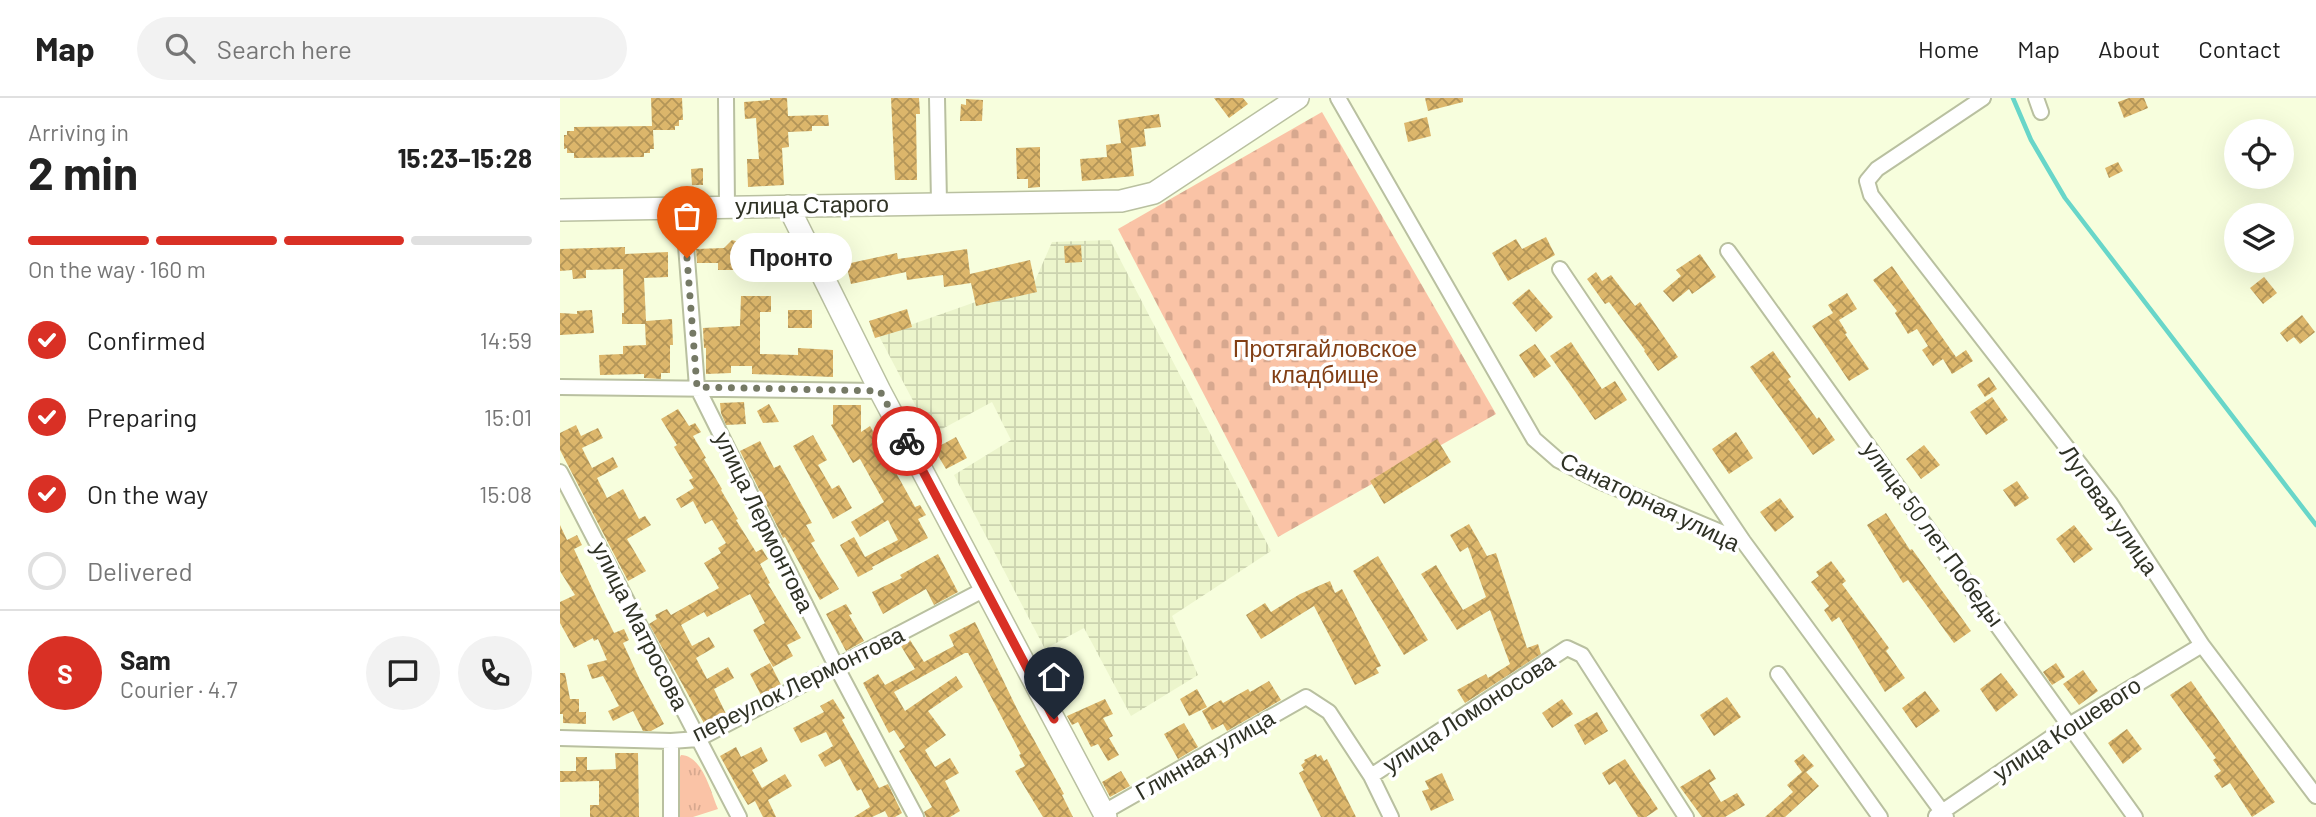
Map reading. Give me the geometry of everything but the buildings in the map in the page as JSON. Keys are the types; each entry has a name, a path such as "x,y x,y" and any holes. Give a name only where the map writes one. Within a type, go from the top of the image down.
{"street":[{"path":"726,98 727,206"},
{"path":"937,98 939,202"},
{"name":"Санаторная улица","path":"1338,98 1534,439 1558,460 1599,481 1743,541 1941,815"},
{"name":"Луговая улица","path":"1983,98 1877,169 1867,181 1871,195 2110,503 2202,645 2316,796"},
{"path":"2036,98 2041,112"},
{"name":"улица Старого","path":"560,210 1121,201 1154,193 1289,100"},
{"path":"788,206 880,391 1105,815"},
{"name":"улица Лермонтова","path":"683,207 697,387 837,668 916,817"},
{"name":"улица 50 лет Победы","path":"1728,251 2136,817"},
{"path":"1560,269 1743,541"},
{"path":"560,387 880,391"},
{"name":"улица Матросова","path":"560,472 739,817"},
{"name":"переулок Лермонтова","path":"560,738 671,741 698,738 985,589"},
{"name":"улица Кошевого","path":"1941,815 2071,724 2202,645"},
{"name":"улица Ломоносова","path":"1371,776 1567,649 1582,655 1686,817"},
{"path":"1778,674 1881,817"},
{"name":"Глинная улица","path":"1105,815 1306,697 1329,712 1371,776"},
{"path":"671,741 671,817"},
{"path":"1371,776 1391,817"}],"shaded area":[{"path":"1110,240 1271,551 1172,616 1198,675 1131,716 1084,628 1045,649 954,475 1011,440 992,402 931,435 879,336 1035,281 1052,242"}],"green space":[{"name":"Протягайловское кладбище","path":"1322,112 1496,414 1278,537 1118,229"},
{"path":"681,755 695,761 700,768 718,809 693,817 677,817 677,763"}],"waterway":[{"path":"2013,98 2031,140 2065,198 2316,525"}],"way so far":[{"path":"687,258 697,387 880,391 907,441"}],"place":[{"name":"Пронто","path":"687,258"}],"route":[{"path":"907,441 1054,719"}]}
